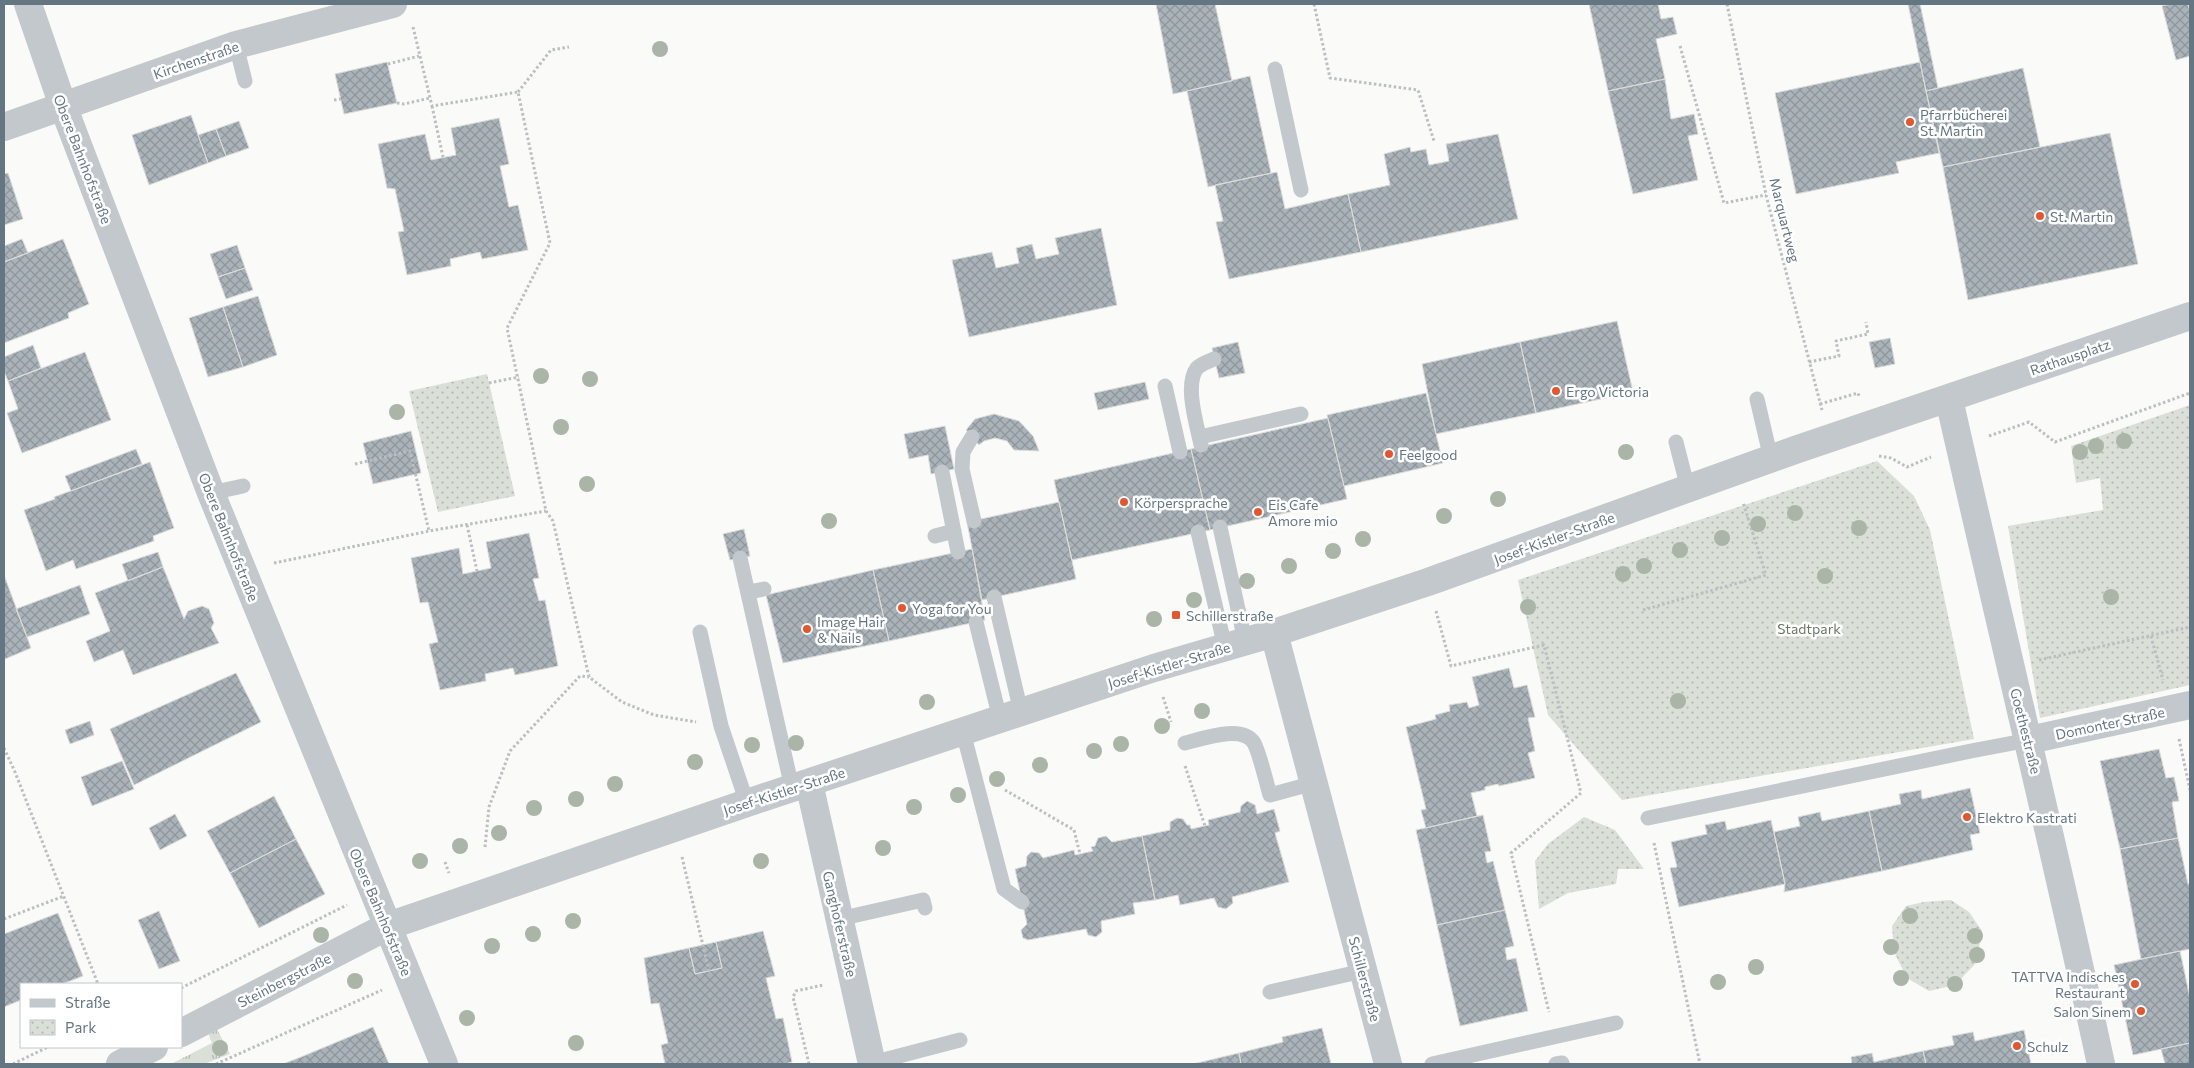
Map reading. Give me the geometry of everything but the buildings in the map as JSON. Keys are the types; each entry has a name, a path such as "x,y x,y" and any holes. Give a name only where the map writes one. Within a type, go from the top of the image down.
{"street":[{"name":"Obere Bahnhofstraße","path":"28,4 63,106 211,493 244,570 372,893 388,926 444,1064"},
{"name":"Kirchenstraße","path":"4,127 236,45 402,12"},
{"name":"Rathausplatz","path":"1949,398 2190,316"},
{"name":"Josef-Kistler-Straße","path":"388,926 747,803 1428,582 1734,472 1949,398"},
{"name":"Goethestraße","path":"1949,398 2010,666 2029,740 2101,1064"},
{"name":"Schillerstraße","path":"1274,633 1388,1064"},
{"name":"Domonter Straße","path":"2029,740 2181,707"},
{"name":"Ganghoferstraße","path":"800,786 839,919 872,1064"},
{"name":"Steinbergstraße","path":"182,1032 388,926"},
{"path":"120,1064 152,1048"}],"lane":[{"path":"236,45 245,81"},
{"path":"1275,68 1301,190"},
{"path":"1214,358 1197,368 1191,383 1192,398 1201,442 1300,414"},
{"path":"1165,386 1180,452"},
{"path":"1757,399 1771,459"},
{"path":"972,437 963,452 962,468 974,521"},
{"path":"1676,442 1688,489"},
{"path":"942,472 958,552"},
{"path":"211,493 243,486"},
{"path":"1220,527 1235,644"},
{"path":"935,536 954,532"},
{"path":"1198,532 1235,644"},
{"path":"740,558 800,786"},
{"path":"748,592 764,589"},
{"path":"994,597 1011,716"},
{"path":"976,622 1011,716"},
{"path":"700,632 721,726 747,803"},
{"path":"963,732 1004,889 1022,902"},
{"path":"1185,743 1228,733 1244,735 1254,743 1270,795 1314,783"},
{"path":"1648,818 2029,740"},
{"path":"839,919 923,900 926,908"},
{"path":"1270,992 1363,971"},
{"path":"1432,1064 1616,1023"},
{"path":"872,1064 960,1040"}],"path":[{"path":"1314,4 1330,78 1418,90 1434,141"},
{"name":"Marquartweg","path":"1727,4 1766,195 1830,439"},
{"path":"402,12 419,56 443,157"},
{"path":"1680,46 1724,203 1766,195"},
{"path":"432,106 518,92 551,50 569,47"},
{"path":"388,64 419,56"},
{"path":"518,92 550,243 507,328 519,377 546,511 553,521 589,677"},
{"path":"397,103 404,104 430,98"},
{"path":"334,100 340,99"},
{"path":"1809,362 1839,356 1836,341 1868,334 1866,322"},
{"path":"489,382 519,377"},
{"path":"1868,426 1875,455 1891,458 1907,467 2029,422 2055,442 2190,393"},
{"path":"355,464 410,451 429,531"},
{"path":"1643,610 1766,575 1734,472"},
{"path":"244,570 429,531 546,511"},
{"path":"467,525 477,571"},
{"path":"1428,582 1451,666 1544,645 1580,793 1511,853 1549,1014"},
{"path":"2010,666 2190,627"},
{"path":"2151,636 2181,707 2190,790"},
{"path":"485,846 489,807 510,751 580,676 589,677 622,702 654,715 721,726"},
{"path":"4,748 98,983"},
{"path":"999,787 1074,830 1080,854"},
{"path":"1648,818 1700,1064"},
{"path":"675,828 709,971"},
{"path":"182,988 372,893"},
{"path":"4,919 64,896"},
{"path":"216,1064 408,978"},
{"path":"809,1064 793,997 796,990 853,979"},
{"path":"13,1064 46,1048"}],"green space":[{"path":"487,374 515,496 438,512 409,391"},
{"path":"2190,405 2190,685 2040,718 2008,526 2103,510 2100,478 2076,483 2071,446"},
{"name":"Stadtpark","path":"1877,461 1914,496 1930,530 1974,739 1622,800 1548,715 1518,580"},
{"path":"1584,817 1615,830 1644,869 1618,869 1616,884 1568,893 1539,909 1535,861 1548,844"},
{"path":"1951,900 1969,912 1982,931 1976,963 1955,985 1929,991 1907,978 1894,952 1892,926 1906,906 1924,902"},
{"path":"217,1029 230,1054 204,1064 171,1064 212,1043 208,1033"}],"place":[{"name":"Pfarrbücherei St. Martin","path":"1910,122"},
{"name":"St. Martin","path":"2040,216"},
{"name":"Ergo Victoria","path":"1556,391"},
{"name":"Feelgood","path":"1389,454"},
{"name":"Körpersprache","path":"1124,502"},
{"name":"Eis Cafe Amore mio","path":"1258,512"},
{"name":"Yoga for You","path":"902,608"},
{"name":"Schillerstraße","path":"1176,615"},
{"name":"Image Hair & Nails","path":"807,629"},
{"name":"Elektro Kastrati","path":"1967,817"},
{"name":"TATTVA Indisches Restaurant","path":"2135,984"},
{"name":"Salon Sinem","path":"2141,1011"},
{"name":"Schulz","path":"2017,1046"}]}
